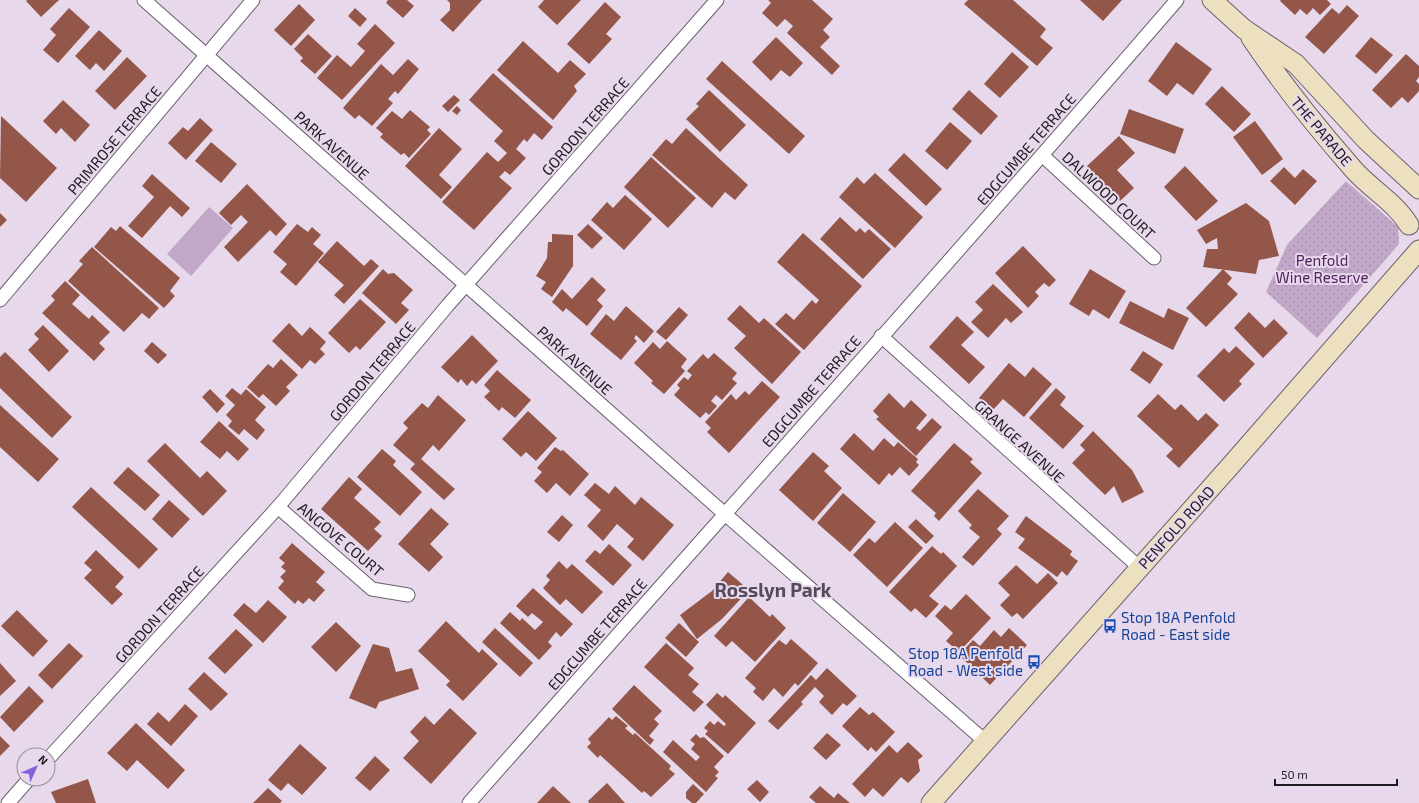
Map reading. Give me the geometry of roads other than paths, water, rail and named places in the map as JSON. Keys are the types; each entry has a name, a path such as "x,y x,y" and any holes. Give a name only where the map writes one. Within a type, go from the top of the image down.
{"main road":[{"name":"THE PARADE","path":"1212,0 1244,29 1296,64 1366,140 1419,189"},
{"name":"THE PARADE","path":"1244,29 1279,80 1355,171 1400,211 1414,217"},
{"path":"1414,217 1411,239 1419,250"},
{"name":"PENFOLD ROAD","path":"931,803 1140,568 1419,250"}],"street":[{"name":"PARK AVENUE","path":"144,0 724,514 986,742"},
{"name":"PRIMROSE TERRACE","path":"0,300 254,0"},
{"name":"GORDON TERRACE","path":"56,750 278,507 467,285 717,0"},
{"name":"EDGCUMBE TERRACE","path":"469,803 880,336 1043,156 1177,0"},
{"name":"DALWOOD COURT","path":"1043,156 1154,258"},
{"name":"GRANGE AVENUE","path":"880,336 1140,568"},
{"name":"ANGOVE COURT","path":"278,507 372,589 408,595"},
{"path":"8,803 22,787"}],"place":[{"name":"Stop 18A Penfold Road - East side","path":"1110,626"},
{"name":"Stop 18A Penfold Road - West side","path":"1034,662"}],"district":[{"name":"Rosslyn Park","path":"773,589"}],"park label":[{"name":"Penfold Wine Reserve","path":"1322,268"}]}
